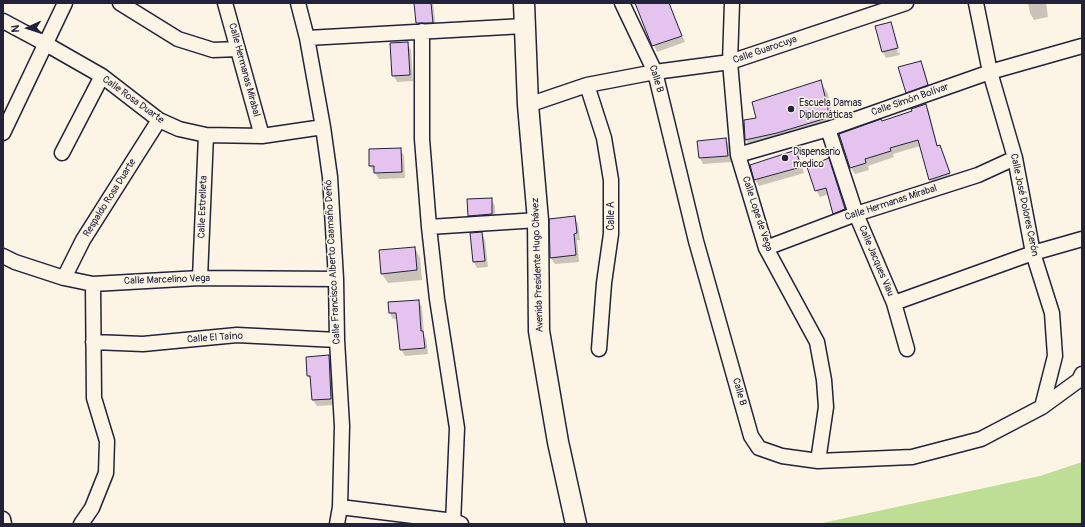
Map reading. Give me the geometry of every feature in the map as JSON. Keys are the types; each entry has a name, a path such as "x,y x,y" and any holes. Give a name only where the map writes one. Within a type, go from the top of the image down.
{"main road":[{"name":"Avenida Presidente Hugo Chávez","path":"524,3 528,105 538,220 539,331 558,442 576,524"}],"street":[{"path":"3,133 65,3"},
{"path":"120,3 178,39 213,50 238,49"},
{"name":"Calle Hermanas Mirabal","path":"225,3 262,136"},
{"name":"Calle Francisco Alberto Caamaño Deñó","path":"298,3 307,38 323,127 330,177 342,426 340,507 336,524"},
{"name":"Calle B","path":"622,3 655,72 696,241 751,436 759,448 782,456 818,461 912,457 981,439 1042,407 1079,380 1082,374"},
{"name":"Calle Lope de Vega","path":"732,3 730,62 738,155 766,248 817,342 824,380 826,407 818,461"},
{"name":"Calle Guarocuya","path":"528,105 587,86 655,72 730,62 906,3"},
{"name":"Calle José Dolores Cerón","path":"976,3 990,72 1016,158 1033,253 1052,313 1055,356 1042,407"},
{"name":"Calle Rosa Duarte","path":"3,21 102,76 159,120 179,129 206,135 262,136 323,127"},
{"path":"307,38 524,26"},
{"path":"340,507 456,523 457,428 437,299 429,227 422,138 422,31"},
{"name":"Calle Simón Bolívar","path":"738,155 828,129 990,72 1082,46"},
{"path":"62,153 102,76"},
{"name":"Calle A","path":"587,86 604,138 611,180 611,234 604,283 599,349"},
{"name":"Respaldo Rosa Duarte","path":"64,278 83,240 159,120"},
{"name":"Calle Jacques Viau","path":"828,129 856,214 894,303 907,349"},
{"name":"Calle Estrelleta","path":"200,278 206,135"},
{"name":"Calle Hermanas Mirabal","path":"766,248 856,214 978,175 1016,158"},
{"path":"429,227 538,220"},
{"path":"894,303 1033,253 1082,239"},
{"name":"Calle Marcelino Vega","path":"3,256 15,262 64,278 93,284 200,278 336,279"},
{"path":"85,523 106,473 107,441 94,398 93,284"},
{"name":"Calle El Taíno","path":"93,342 143,344 237,335 337,340"},
{"path":"3,520 4,524"}],"green space":[{"path":"1082,462 1082,524 818,524 1040,476"}],"building":[{"path":"414,3 431,3 433,23 416,23"},
{"path":"635,3 669,3 682,36 652,46"},
{"path":"891,22 898,48 882,52 875,26"},
{"path":"408,42 410,75 392,76 390,43"},
{"path":"921,61 928,85 906,93 898,67"},
{"name":"Escuela Damas Diplomáticas","path":"821,80 830,117 777,133 745,140 744,120 756,118 752,102"},
{"path":"926,104 937,146 940,145 950,173 929,180 918,140 890,148 891,151 865,159 866,163 850,168 839,134 881,119 882,121 912,111 911,109"},
{"path":"726,138 728,156 699,158 697,141"},
{"path":"401,148 402,172 374,173 374,166 369,166 369,149"},
{"name":"Dispensario medico","path":"796,150 801,167 754,180 750,165"},
{"path":"829,158 845,209 833,214 826,188 815,191 807,167"},
{"path":"492,198 492,214 468,216 467,199"},
{"path":"575,216 577,233 574,234 576,255 550,258 549,219"},
{"path":"482,232 485,261 473,262 470,233"},
{"path":"415,247 417,270 381,274 379,250"},
{"path":"419,300 421,331 423,331 425,348 400,350 396,313 389,313 388,302"},
{"path":"329,355 331,399 312,400 310,376 307,376 306,357"}],"place":[{"name":"Escuela Damas Diplomáticas","path":"791,109"},
{"name":"Dispensario medico","path":"785,158"}]}
